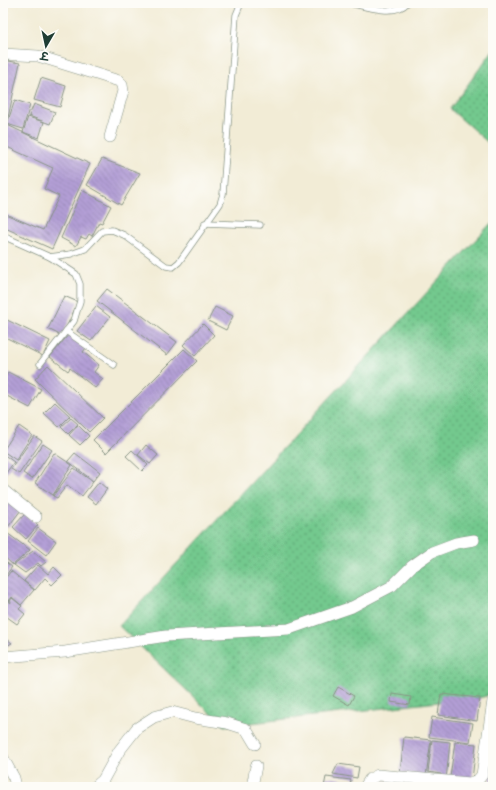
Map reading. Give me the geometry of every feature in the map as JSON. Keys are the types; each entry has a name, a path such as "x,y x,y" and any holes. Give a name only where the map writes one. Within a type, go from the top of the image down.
{"street":[{"path":"3,54 38,56 119,82 122,85 123,91 110,137"},
{"path":"3,490 36,517"},
{"path":"3,657 65,652 166,636 289,629 352,607 392,586 412,566 432,552 456,543 474,540"},
{"path":"365,787 370,779 378,775 458,784 470,783 478,780 482,775 493,701"},
{"path":"95,787 103,780 119,751 138,728 154,717 172,712 227,723 246,730 256,744"},
{"path":"3,758 14,778 16,787"},
{"path":"252,787 256,766"}],"lane":[{"path":"50,257 71,254 85,248 102,231 112,230 124,235 166,266 173,267 179,262 205,223 220,204 223,194 236,15 242,3"},
{"path":"349,3 391,10 402,8 407,3"},
{"path":"205,223 260,225"},
{"path":"3,236 50,257 76,274 80,284 80,301 74,321 40,364"},
{"path":"66,331 114,365"}],"green space":[{"path":"493,50 493,147 450,109"},
{"path":"493,221 493,694 483,697 224,726 119,626"}],"building":[{"path":"3,60 20,63 7,122 3,119"},
{"path":"41,78 66,86 60,107 34,100"},
{"path":"15,100 30,105 23,129 7,124"},
{"path":"34,104 55,112 50,124 29,116"},
{"path":"28,117 44,122 39,138 23,132"},
{"path":"3,123 90,164 52,249 3,227 3,213 43,230 59,196 44,189 53,168 7,147 3,156"},
{"path":"102,159 140,173 121,205 87,185"},
{"path":"82,190 111,206 102,223 99,222 92,236 89,234 86,239 81,237 76,246 61,238"},
{"path":"107,289 177,342 167,355 97,301"},
{"path":"64,296 78,302 62,336 48,329"},
{"path":"96,306 110,317 91,341 77,331"},
{"path":"215,307 233,316 226,330 208,321"},
{"path":"3,318 50,341 43,356 3,336"},
{"path":"203,324 214,335 195,356 183,345"},
{"path":"69,334 86,348 83,352 99,365 94,372 103,379 95,388 70,368 68,371 50,357"},
{"path":"184,349 197,361 106,453 93,440"},
{"path":"48,365 103,418 89,432 35,379"},
{"path":"8,372 41,389 30,408 3,394 3,382"},
{"path":"55,402 70,416 59,427 44,413"},
{"path":"71,418 78,424 68,434 61,427"},
{"path":"78,425 89,436 80,445 69,435"},
{"path":"19,426 32,435 16,460 3,451"},
{"path":"34,436 42,441 19,474 11,469"},
{"path":"43,444 52,450 32,479 23,473"},
{"path":"146,445 158,455 150,464 138,455"},
{"path":"132,450 148,465 142,471 126,456"},
{"path":"54,453 72,465 53,495 35,483"},
{"path":"75,453 100,472 93,481 68,461"},
{"path":"3,454 14,462 3,477"},
{"path":"74,468 93,482 82,496 67,485 57,498 53,496"},
{"path":"99,482 107,489 96,504 87,497"},
{"path":"3,497 21,510 8,527 3,523"},
{"path":"25,514 38,525 26,539 13,527"},
{"path":"38,528 56,541 46,555 28,541"},
{"path":"7,533 30,550 13,565 3,556 3,539"},
{"path":"33,551 46,562 41,566 38,563 25,573 14,565"},
{"path":"3,560 12,567 3,579"},
{"path":"38,565 48,574 54,567 62,575 52,585 45,578 35,590 24,581"},
{"path":"11,571 34,590 21,605 12,597 9,601 3,596 3,581"},
{"path":"3,597 11,603 10,601 12,598 22,606 19,609 25,614 17,624 3,614"},
{"path":"3,636 12,643 3,648"},
{"path":"338,687 354,696 349,705 333,696"},
{"path":"392,694 411,697 410,705 391,702"},
{"path":"441,694 480,698 477,721 438,715"},
{"path":"432,717 473,723 470,742 429,737"},
{"path":"404,737 431,740 426,776 400,773"},
{"path":"432,740 450,742 446,780 440,780 441,774 428,772"},
{"path":"455,742 476,744 472,780 450,777"},
{"path":"492,761 493,784 490,784"},
{"path":"338,764 359,767 357,778 333,774"},
{"path":"326,777 351,780 350,787 324,787"},
{"path":"384,781 400,784 400,787 384,787"},
{"path":"369,784 383,786 383,787 369,787"},
{"path":"402,784 417,786 417,787 401,787"}]}
